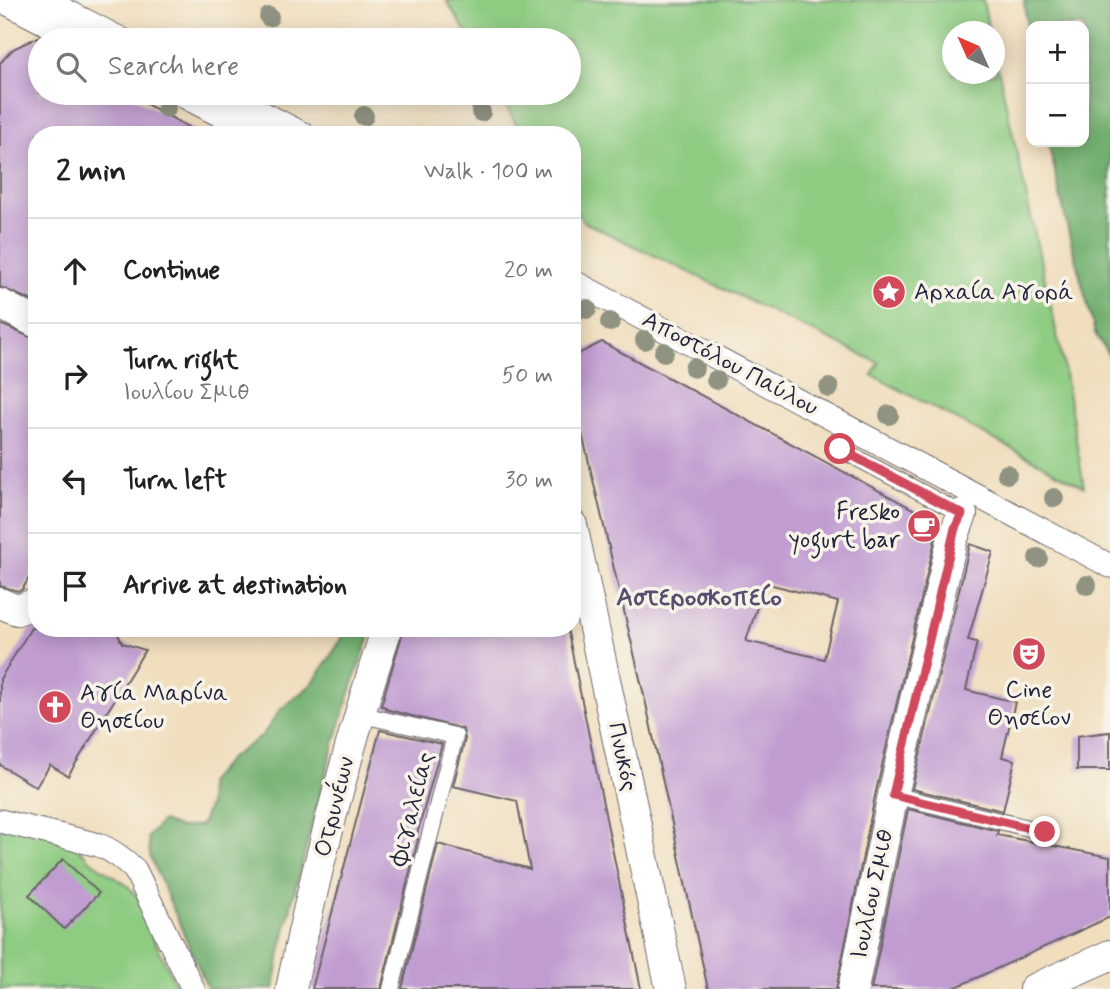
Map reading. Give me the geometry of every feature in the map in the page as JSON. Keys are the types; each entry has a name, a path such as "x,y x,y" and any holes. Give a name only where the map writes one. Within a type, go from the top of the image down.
{"street":[{"path":"8,0 62,28"},
{"path":"45,0 100,28"},
{"path":"209,105 249,126"},
{"path":"247,105 287,126"},
{"name":"Αποστόλου Παύλου","path":"581,286 967,503 1110,566"},
{"path":"0,304 28,318"},
{"name":"Ιουλίου Σμιθ","path":"853,989 893,795 955,528 967,503"},
{"name":"Πνυκός","path":"581,567 671,989"},
{"path":"0,603 17,610 28,606"},
{"name":"Οτρυνέων","path":"291,989 358,714 384,637"},
{"path":"0,821 99,845 125,859 135,870 193,989"},
{"path":"1034,989 1110,955"}],"lane":[{"path":"840,449 967,503"},
{"name":"Φιγαλείας","path":"358,714 455,736 391,989"},
{"path":"893,795 1045,832"}],"green space":[{"name":"Αρχαία Αγορά","path":"446,0 983,0 987,21 942,21 942,84 1002,84 1063,362 1084,487 872,375 879,363 584,222 581,218 581,126 517,126 506,105 581,105 581,28 464,28"},
{"path":"1024,0 1110,0 1110,358 1095,333 1049,147 1089,147 1089,21 1026,21"},
{"path":"342,637 370,637 321,792 288,918 274,989 208,989 150,856 148,837 162,821 181,828 201,825 209,805 208,783 229,759 262,736 281,709 312,684"},
{"path":"0,808 43,820 59,829 91,861 128,886 138,898 146,923 178,989 0,989"}],"building":[{"path":"28,42 28,105 148,105 186,126 28,126 28,299 0,287 0,63 13,49"},
{"path":"0,324 28,336 28,580 22,590 18,591 0,586"},
{"path":"602,342 939,523 876,791 836,989 708,989 646,704 581,429 581,352","holes":["765,583 838,602 824,659 746,641"]},
{"path":"970,544 993,552 968,640 977,642 966,690 1015,702 1002,757 1015,760 1003,811 912,789"},
{"name":"Αγία Μαρίνα Θησείου","path":"28,633 28,637 119,637 122,643 145,650 68,776 50,765 36,787 0,765 0,679"},
{"path":"401,637 569,637 641,989 402,989 438,844 530,869 517,801 453,786 465,739 463,729 381,706"},
{"path":"380,730 442,744 416,838 418,839 381,989 312,989"},
{"path":"1110,732 1110,770 1077,770 1077,736"},
{"path":"908,809 998,831 997,835 1110,857 1110,917 952,989 871,989"},
{"path":"63,859 99,893 64,929 29,895"}],"place":[{"name":"Αρχαία Αγορά","path":"889,292"},
{"name":"Fresko yogurt bar","path":"924,526"},
{"name":"Cine Θησείον","path":"1029,654"},
{"name":"Αγία Μαρίνα Θησείου","path":"55,707"}],"district":[{"name":"Αστεροσκοπείο","path":"699,598"}],"route":[{"path":"840,449 962,514 955,528 893,795 1045,832"}]}
